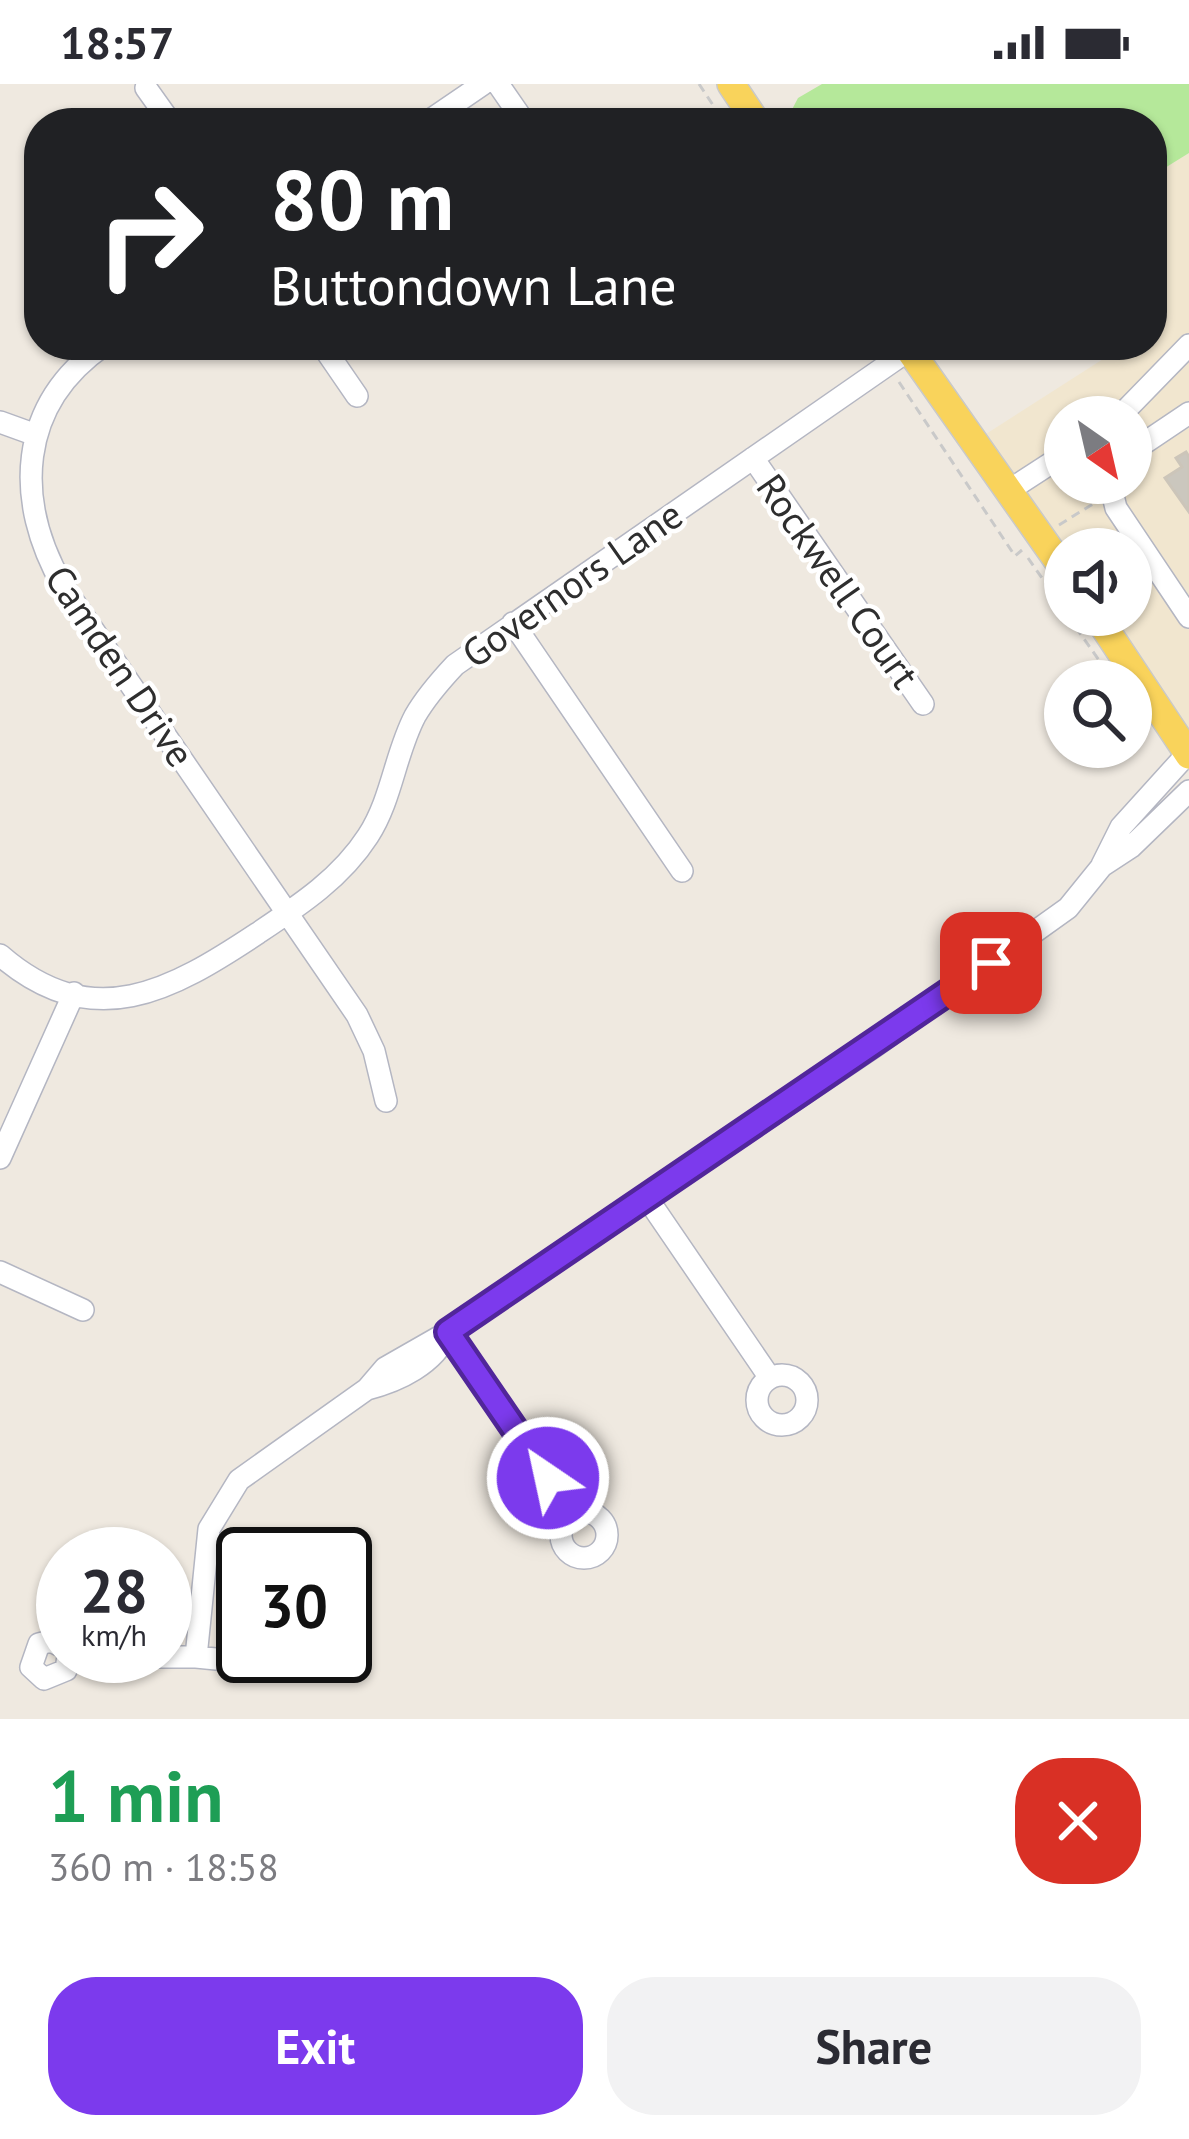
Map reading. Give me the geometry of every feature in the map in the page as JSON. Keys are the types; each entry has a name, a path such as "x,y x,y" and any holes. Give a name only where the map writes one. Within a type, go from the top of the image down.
{"main road":[{"path":"906,360 1044,542"},
{"path":"1110,636 1188,754"}],"street":[{"path":"448,108 483,84"},
{"path":"146,88 160,108"},
{"path":"1139,396 1189,345"},
{"name":"Camden Drive","path":"89,360 59,391 36,435 30,494 47,558 367,1033 386,1101"},
{"path":"332,360 357,396"},
{"name":"Governors Lane","path":"0,955 42,984 123,998 168,989 288,914 333,878 370,834 414,718 454,665 891,360"},
{"path":"1152,438 1189,412"},
{"path":"0,422 36,435"},
{"name":"Rockwell Court","path":"753,458 923,704"},
{"path":"1008,491 1044,468"},
{"path":"1120,504 1189,617"},
{"path":"513,623 682,871"},
{"path":"196,1657 209,1528 239,1480 367,1388 385,1368 448,1332 647,1198 1068,908 1102,866 1120,827 1188,754"},
{"path":"1102,866 1131,847 1189,791"},
{"path":"0,1158 74,993"},
{"path":"647,1198 770,1378"},
{"path":"0,1272 83,1310"},
{"path":"448,1332 573,1515"},
{"path":"192,1657 216,1659"}],"path":[{"path":"905,360 1015,556 1023,550 1044,581"},
{"path":"1057,527 1088,504"}],"shaded area":[{"path":"1189,153 1189,734 1152,679 1152,660 1139,660 1123,636 1152,636 1152,528 1050,528 986,434 1044,397 1044,504 1152,504 1152,396 1045,396 1102,360 1167,360 1167,167"}],"green space":[{"path":"822,84 1189,84 1189,153 1167,167 1167,108 793,108 798,98"}],"building":[{"path":"1186,452 1189,512 1165,478 1182,467 1176,458"}],"route":[{"path":"548,1478 448,1332 991,963"}]}
